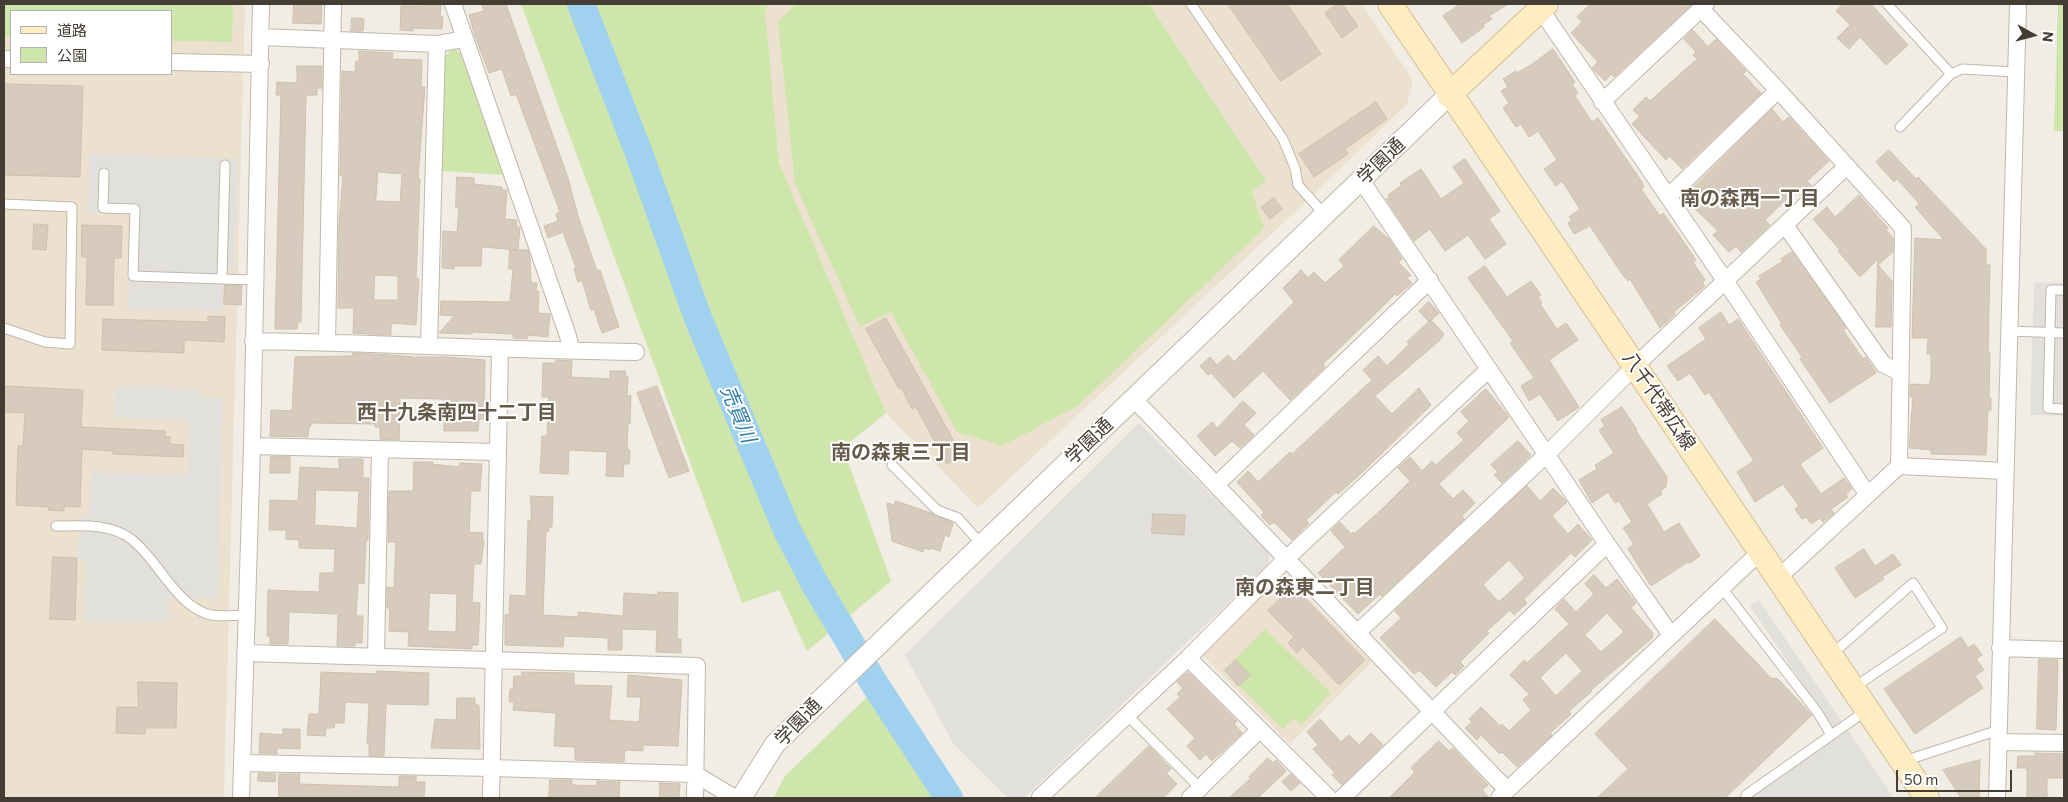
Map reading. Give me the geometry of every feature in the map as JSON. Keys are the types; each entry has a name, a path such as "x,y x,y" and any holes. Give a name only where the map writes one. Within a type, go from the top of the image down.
{"main road":[{"name":"八千代帯広線","path":"1390,4 1927,798"},
{"path":"1450,94 1541,6"}],"street":[{"path":"241,798 252,446 261,4"},
{"path":"327,342 334,4"},
{"path":"452,4 568,336 570,351"},
{"path":"1997,798 2018,4"},
{"path":"1541,6 1602,102 1726,282 1868,495"},
{"path":"1602,102 1703,6 1903,228 1899,466 1778,578"},
{"path":"260,37 437,44 464,39"},
{"path":"429,345 437,44"},
{"path":"172,62 261,64"},
{"path":"1668,197 1778,90"},
{"name":"学園通","path":"741,798 775,744 826,693 1450,94"},
{"path":"1358,633 1847,166"},
{"path":"1361,180 1607,544 1671,635"},
{"path":"1785,226 1883,364 1902,373"},
{"path":"1216,485 1430,280"},
{"path":"253,341 636,352"},
{"path":"491,798 500,349"},
{"path":"1042,798 1040,796 1188,658 1288,558 1489,368"},
{"path":"1133,398 1432,710 1503,794 1761,551"},
{"path":"252,446 497,452"},
{"path":"376,656 380,449"},
{"path":"1899,466 2005,471"},
{"path":"1342,798 1607,544"},
{"path":"2000,648 2064,650"},
{"path":"245,653 697,666 695,798"},
{"path":"1188,658 1329,798"},
{"path":"1195,793 1260,729"},
{"path":"1998,736 2064,742"},
{"path":"242,764 492,768 695,774 736,798"}],"lane":[{"path":"1191,4 1283,139 1295,168 1298,185 1325,215"},
{"path":"1887,4 1951,74"},
{"path":"1900,127 1951,74 1962,69 2016,72"},
{"path":"222,279 225,165"},
{"path":"104,173 103,208 135,209 133,276 255,280"},
{"path":"4,204 72,207 70,344 45,342 4,328"},
{"path":"2064,290 2051,290 2048,408 2064,409"},
{"path":"2009,331 2064,333"},
{"path":"892,465 937,510 958,518 981,544"},
{"path":"56,526 104,528 130,538 163,573 170,585 200,611 212,615 246,615"},
{"path":"1830,655 1913,583 1942,628 1852,688"},
{"path":"1722,588 1818,713 1831,735"},
{"path":"1746,798 1746,795 1867,709"},
{"path":"1127,715 1195,793"},
{"path":"1902,761 1998,736"}],"shaded area":[{"path":"4,4 245,4 224,798 4,798"},
{"path":"771,4 1362,4 1413,80 1407,104 1310,198 978,508 886,413 779,163 765,8"},
{"path":"90,154 238,159 234,267 224,267 222,311 128,308 131,214 88,212"},
{"path":"2034,282 2064,283 2064,416 2030,415"},
{"path":"116,386 201,389 201,397 223,399 217,599 169,596 167,622 85,620 87,560 78,559 79,517 89,517 91,472 188,475 190,420 114,417"},
{"path":"1139,423 1269,552 1269,564 1024,798 1008,798 953,743 905,655"},
{"path":"1284,574 1372,662 1290,744 1202,655"},
{"path":"1759,600 1894,798 1738,798 1832,728 1750,606"}],"green space":[{"path":"4,4 233,4 232,42 172,41 172,10 10,10 10,36 4,35"},
{"path":"521,4 771,4 765,8 779,163 886,413 843,448 891,581 807,651 779,590 742,603"},
{"path":"796,4 1149,4 1266,181 1252,192 1264,228 1079,405 1002,446 957,432 891,312 860,327 795,184 778,22"},
{"path":"2058,4 2064,4 2064,131 2054,131"},
{"path":"451,50 457,50 463,55 503,175 442,171 445,56"},
{"path":"1265,629 1331,693 1301,725 1294,718 1283,729 1224,671"},
{"path":"867,697 938,798 773,798 785,776"}],"building":[{"path":"294,4 322,4 321,24 293,23"},
{"path":"423,4 441,4 440,17 443,17 442,29 413,28 413,31 400,30 401,6 423,6"},
{"path":"481,4 506,4 568,178 578,216 597,271 600,270 619,327 602,333 594,309 591,310 582,280 578,282 574,269 576,268 563,232 548,238 544,226 558,221 556,214 560,212 516,94 511,96 502,69 489,73 469,15 484,11"},
{"path":"1228,4 1287,4 1321,54 1281,81"},
{"path":"1338,4 1342,4 1358,26 1342,38 1325,13"},
{"path":"1461,4 1508,4 1489,16 1492,19 1483,25 1484,27 1462,43 1443,16"},
{"path":"1591,4 1692,4 1614,77 1611,74 1605,81 1592,68 1598,62 1571,33 1582,22 1577,17"},
{"path":"1844,4 1871,4 1908,45 1886,65 1860,37 1849,49 1837,38 1850,25 1836,11"},
{"path":"352,18 364,19 363,31 351,31"},
{"path":"1693,30 1708,47 1716,39 1746,71 1743,74 1761,93 1682,169 1669,156 1666,160 1632,124 1640,116 1633,110 1646,97 1650,101 1697,59 1693,55 1696,52 1684,39"},
{"path":"1553,49 1575,82 1572,84 1578,93 1575,96 1592,122 1598,118 1642,182 1644,187 1641,189 1660,216 1663,213 1696,260 1693,262 1705,280 1702,283 1705,286 1674,312 1675,314 1660,328 1630,279 1628,281 1622,274 1590,226 1574,234 1568,223 1572,221 1569,217 1580,209 1562,181 1556,186 1544,169 1557,160 1538,131 1529,137 1521,124 1516,127 1503,108 1509,103 1501,91 1508,87 1503,79 1531,65"},
{"path":"359,51 393,53 392,59 422,60 421,87 425,87 418,178 420,179 416,278 419,279 416,325 391,323 391,335 353,333 354,308 338,308 339,224 343,176 340,176 342,71 355,72 356,61 359,61","holes":["378,172 402,174 400,202 376,201","375,275 398,276 398,300 374,300"]},
{"path":"297,66 322,66 322,88 317,88 317,95 306,95 301,322 298,322 297,329 275,329 281,95 276,95 277,82 297,83"},
{"path":"4,84 83,86 80,177 4,175"},
{"path":"1376,102 1387,119 1345,149 1348,154 1314,177 1299,154"},
{"path":"1772,109 1783,122 1789,117 1829,161 1807,181 1812,186 1801,196 1796,190 1765,220 1770,225 1741,252 1736,246 1729,252 1713,235 1718,231 1691,205 1685,196"},
{"path":"1889,150 1916,179 1918,177 1986,249 1986,265 1990,265 1988,353 1990,353 1989,398 1991,398 1991,410 1988,410 1986,455 1931,454 1931,450 1909,448 1913,397 1910,397 1910,384 1929,385 1931,378 1931,354 1927,354 1928,338 1912,338 1915,238 1944,240 1915,207 1919,204 1917,201 1897,179 1894,182 1876,162"},
{"path":"1465,159 1500,211 1489,219 1506,244 1485,259 1468,235 1445,251 1430,229 1414,241 1386,199 1390,197 1388,195 1402,185 1400,183 1421,169 1441,199 1464,183 1453,167"},
{"path":"457,177 474,178 474,184 502,187 502,190 507,190 505,219 517,220 516,227 520,227 518,250 482,247 481,266 454,266 454,269 442,268 443,231 457,232 459,207 456,207"},
{"path":"1859,195 1888,228 1886,230 1893,238 1893,252 1878,265 1878,259 1860,277 1813,219 1827,207 1835,217"},
{"path":"1274,198 1282,209 1270,219 1261,208"},
{"path":"34,224 48,225 46,250 33,249"},
{"path":"82,225 122,226 121,258 114,258 113,305 86,305 87,257 82,257"},
{"path":"1374,226 1389,239 1402,259 1398,262 1411,275 1407,278 1412,283 1397,296 1395,294 1323,364 1325,367 1290,400 1263,371 1234,398 1211,373 1208,375 1200,366 1210,357 1217,365 1228,355 1234,362 1294,302 1283,288 1301,270 1308,278 1314,272 1325,283 1344,266 1339,260"},
{"path":"510,250 528,250 531,283 537,283 536,292 539,291 538,313 550,314 548,337 528,335 527,339 513,338 513,334 439,333 454,316 440,315 441,301 510,302 513,269 509,269"},
{"path":"1792,252 1846,328 1843,330 1863,359 1866,357 1876,373 1830,403 1800,359 1802,357 1780,325 1782,324 1756,282 1761,279 1759,276 1783,261 1781,259"},
{"path":"1878,265 1892,281 1891,327 1876,327"},
{"path":"1485,266 1507,297 1531,281 1541,295 1538,297 1542,303 1540,304 1557,329 1566,323 1578,340 1549,360 1579,407 1558,421 1540,394 1529,401 1521,386 1534,378 1510,343 1513,341 1468,278"},
{"path":"225,285 242,286 241,305 224,304"},
{"path":"1429,302 1439,313 1429,322 1419,311"},
{"path":"1721,312 1729,325 1738,319 1823,448 1800,464 1821,494 1844,478 1852,489 1846,494 1848,497 1831,509 1834,513 1823,522 1820,518 1811,524 1806,517 1802,519 1795,509 1799,506 1783,484 1755,502 1737,472 1754,461 1709,392 1705,395 1690,373 1678,381 1667,366 1706,339 1699,328"},
{"path":"208,316 225,317 224,342 184,340 184,353 102,350 103,319 208,322"},
{"path":"886,318 962,456 947,464 916,407 912,409 901,387 899,389 866,329"},
{"path":"1431,320 1444,334 1440,340 1375,396 1392,414 1419,388 1431,405 1367,468 1338,494 1336,492 1306,520 1309,523 1292,540 1274,522 1270,525 1261,516 1264,512 1237,482 1248,471 1258,482 1290,452 1292,454 1372,380 1363,370 1378,356 1387,366 1409,344 1407,342"},
{"path":"353,353 414,358 445,357 485,360 484,419 479,419 478,431 444,431 444,399 400,398 399,440 380,439 380,427 375,427 375,424 311,423 308,437 270,436 271,410 292,411 295,357 352,356"},
{"path":"556,360 572,361 571,377 610,379 610,371 626,371 625,377 628,377 627,397 631,395 627,449 630,450 629,464 624,464 623,477 606,476 607,452 569,450 568,474 540,473 542,436 547,436 549,397 542,397 543,363 556,363"},
{"path":"4,386 83,390 81,427 165,431 165,437 170,437 170,444 184,445 183,457 113,454 113,451 82,449 80,507 64,506 64,511 48,510 49,507 16,505 18,446 23,446 25,413 4,412"},
{"path":"657,386 689,471 669,478 637,393"},
{"path":"1486,389 1509,417 1439,484 1453,499 1463,490 1475,503 1462,516 1464,519 1382,596 1380,594 1358,614 1318,573 1345,547 1331,531 1340,522 1351,534 1353,532 1354,534 1380,511 1410,481 1398,468 1410,457 1422,471 1432,461 1436,465 1464,440 1457,433 1469,421 1461,412"},
{"path":"1243,401 1256,413 1244,425 1254,435 1240,448 1232,441 1215,456 1197,436 1212,422 1217,428"},
{"path":"1622,407 1667,477 1666,487 1660,491 1662,494 1647,504 1664,532 1679,523 1700,556 1651,586 1628,549 1634,544 1623,528 1632,522 1619,501 1615,503 1608,492 1592,503 1579,480 1597,469 1595,465 1614,453 1599,430 1605,426 1601,420"},
{"path":"1518,441 1531,455 1502,483 1494,475 1498,472 1491,465"},
{"path":"271,456 290,457 290,473 270,473"},
{"path":"339,459 363,459 363,478 369,478 368,540 366,540 364,584 358,583 356,616 363,616 362,643 355,643 355,646 337,646 338,614 289,612 288,644 270,644 270,636 267,636 268,590 319,592 320,573 334,573 335,549 299,548 299,540 286,539 286,530 269,530 270,500 298,501 300,467 339,469","holes":["316,490 359,491 357,528 315,525"]},
{"path":"414,462 433,462 432,464 459,467 460,463 482,464 480,491 471,491 469,532 483,533 482,540 484,540 481,564 474,564 472,602 480,603 478,645 472,645 472,649 408,646 409,632 389,631 390,608 387,608 387,587 394,588 396,542 388,542 389,491 413,491","holes":["430,593 457,594 456,632 428,631"]},
{"path":"1527,486 1540,501 1553,488 1567,502 1552,516 1568,534 1578,524 1592,540 1575,557 1571,553 1524,599 1527,603 1514,615 1510,610 1487,631 1489,633 1460,662 1464,666 1455,675 1452,672 1436,687 1419,670 1414,674 1380,638 1401,618 1395,611","holes":["1509,560 1525,578 1499,602 1483,585"]},
{"path":"531,496 553,497 552,527 549,527 549,531 546,531 543,615 578,617 578,612 623,616 624,593 658,595 658,592 678,593 677,639 681,639 681,653 656,652 657,630 622,629 622,650 608,650 608,638 564,636 563,647 505,645 505,615 509,615 510,595 526,596 528,520 531,521"},
{"path":"896,501 953,523 949,537 945,535 940,551 924,548 923,552 892,541 887,503 894,505"},
{"path":"1153,514 1185,515 1184,535 1152,533"},
{"path":"1864,549 1875,566 1893,554 1901,565 1855,598 1835,568"},
{"path":"53,557 77,558 75,620 50,619"},
{"path":"1594,575 1606,588 1617,579 1636,603 1631,608 1653,633 1652,638 1569,711 1571,714 1550,733 1552,735 1517,767 1502,752 1500,754 1481,735 1477,740 1465,728 1472,722 1469,719 1481,707 1500,726 1502,724 1509,731 1531,710 1523,700 1529,694 1510,675 1524,660 1527,663 1569,624 1555,609 1564,599 1576,612 1594,594 1585,584","holes":["1607,613 1624,632 1601,652 1585,635","1566,653 1582,671 1556,696 1540,678"]},
{"path":"1293,586 1365,660 1339,685 1303,647 1297,653 1288,643 1294,637 1268,611"},
{"path":"1715,619 1771,678 1778,679 1812,715 1725,798 1597,798 1628,769 1595,734"},
{"path":"1961,637 1968,648 1974,644 1982,655 1976,659 1984,670 1975,676 1983,688 1915,734 1884,689"},
{"path":"2039,659 2058,660 2056,730 2037,729"},
{"path":"1236,660 1250,675 1238,686 1225,670"},
{"path":"377,671 429,673 428,705 386,704 384,756 369,756 369,744 367,744 369,703 345,702 344,723 335,723 334,728 326,728 325,736 307,735 309,714 319,714 321,672 377,674"},
{"path":"522,672 574,673 574,685 612,686 609,720 639,722 641,697 627,697 628,675 682,680 678,746 643,745 643,751 625,750 624,762 575,760 575,747 554,746 556,713 513,710 514,702 509,702 510,689 513,689 514,676 522,676"},
{"path":"1187,673 1237,721 1234,724 1242,733 1212,761 1206,754 1200,760 1187,746 1195,738 1167,709 1180,697 1177,694 1183,688 1177,682"},
{"path":"138,682 177,683 176,728 145,728 145,734 116,733 117,707 138,707"},
{"path":"457,698 475,698 475,705 479,705 480,749 431,748 435,719 456,720"},
{"path":"1320,719 1341,742 1349,735 1359,745 1371,733 1383,745 1342,785 1332,775 1335,773 1313,749 1318,745 1307,732"},
{"path":"283,729 300,729 300,749 277,748 277,754 259,753 260,733 283,735"},
{"path":"1439,741 1449,751 1453,748 1488,785 1482,790 1489,798 1389,798 1415,772 1411,768"},
{"path":"1149,746 1171,769 1166,773 1177,784 1163,798 1095,798"},
{"path":"2035,753 2064,754 2064,778 2047,778 2047,798 2027,798 2027,768 2017,768 2018,756 2035,756"},
{"path":"1268,758 1273,763 1276,760 1286,771 1258,798 1229,798 1251,778 1249,777"},
{"path":"1980,760 1979,798 1961,798 1943,770"},
{"path":"259,773 276,774 275,782 258,781"},
{"path":"279,774 300,774 299,784 399,787 399,776 416,776 416,782 425,782 424,798 279,798"},
{"path":"1291,774 1300,783 1291,791 1282,782"},
{"path":"550,780 572,780 572,785 597,786 597,781 620,782 619,798 549,798"},
{"path":"660,783 680,784 679,798 660,798"}],"waterway":[{"name":"売買川","path":"581,4 640,156 698,318 787,530 815,584 874,683 949,798"}],"district":[{"name":"南の森西一丁目","path":"1750,198"},
{"name":"西十九条南四十二丁目","path":"457,412"},
{"name":"南の森東三丁目","path":"901,452"},
{"name":"南の森東二丁目","path":"1305,587"}]}
